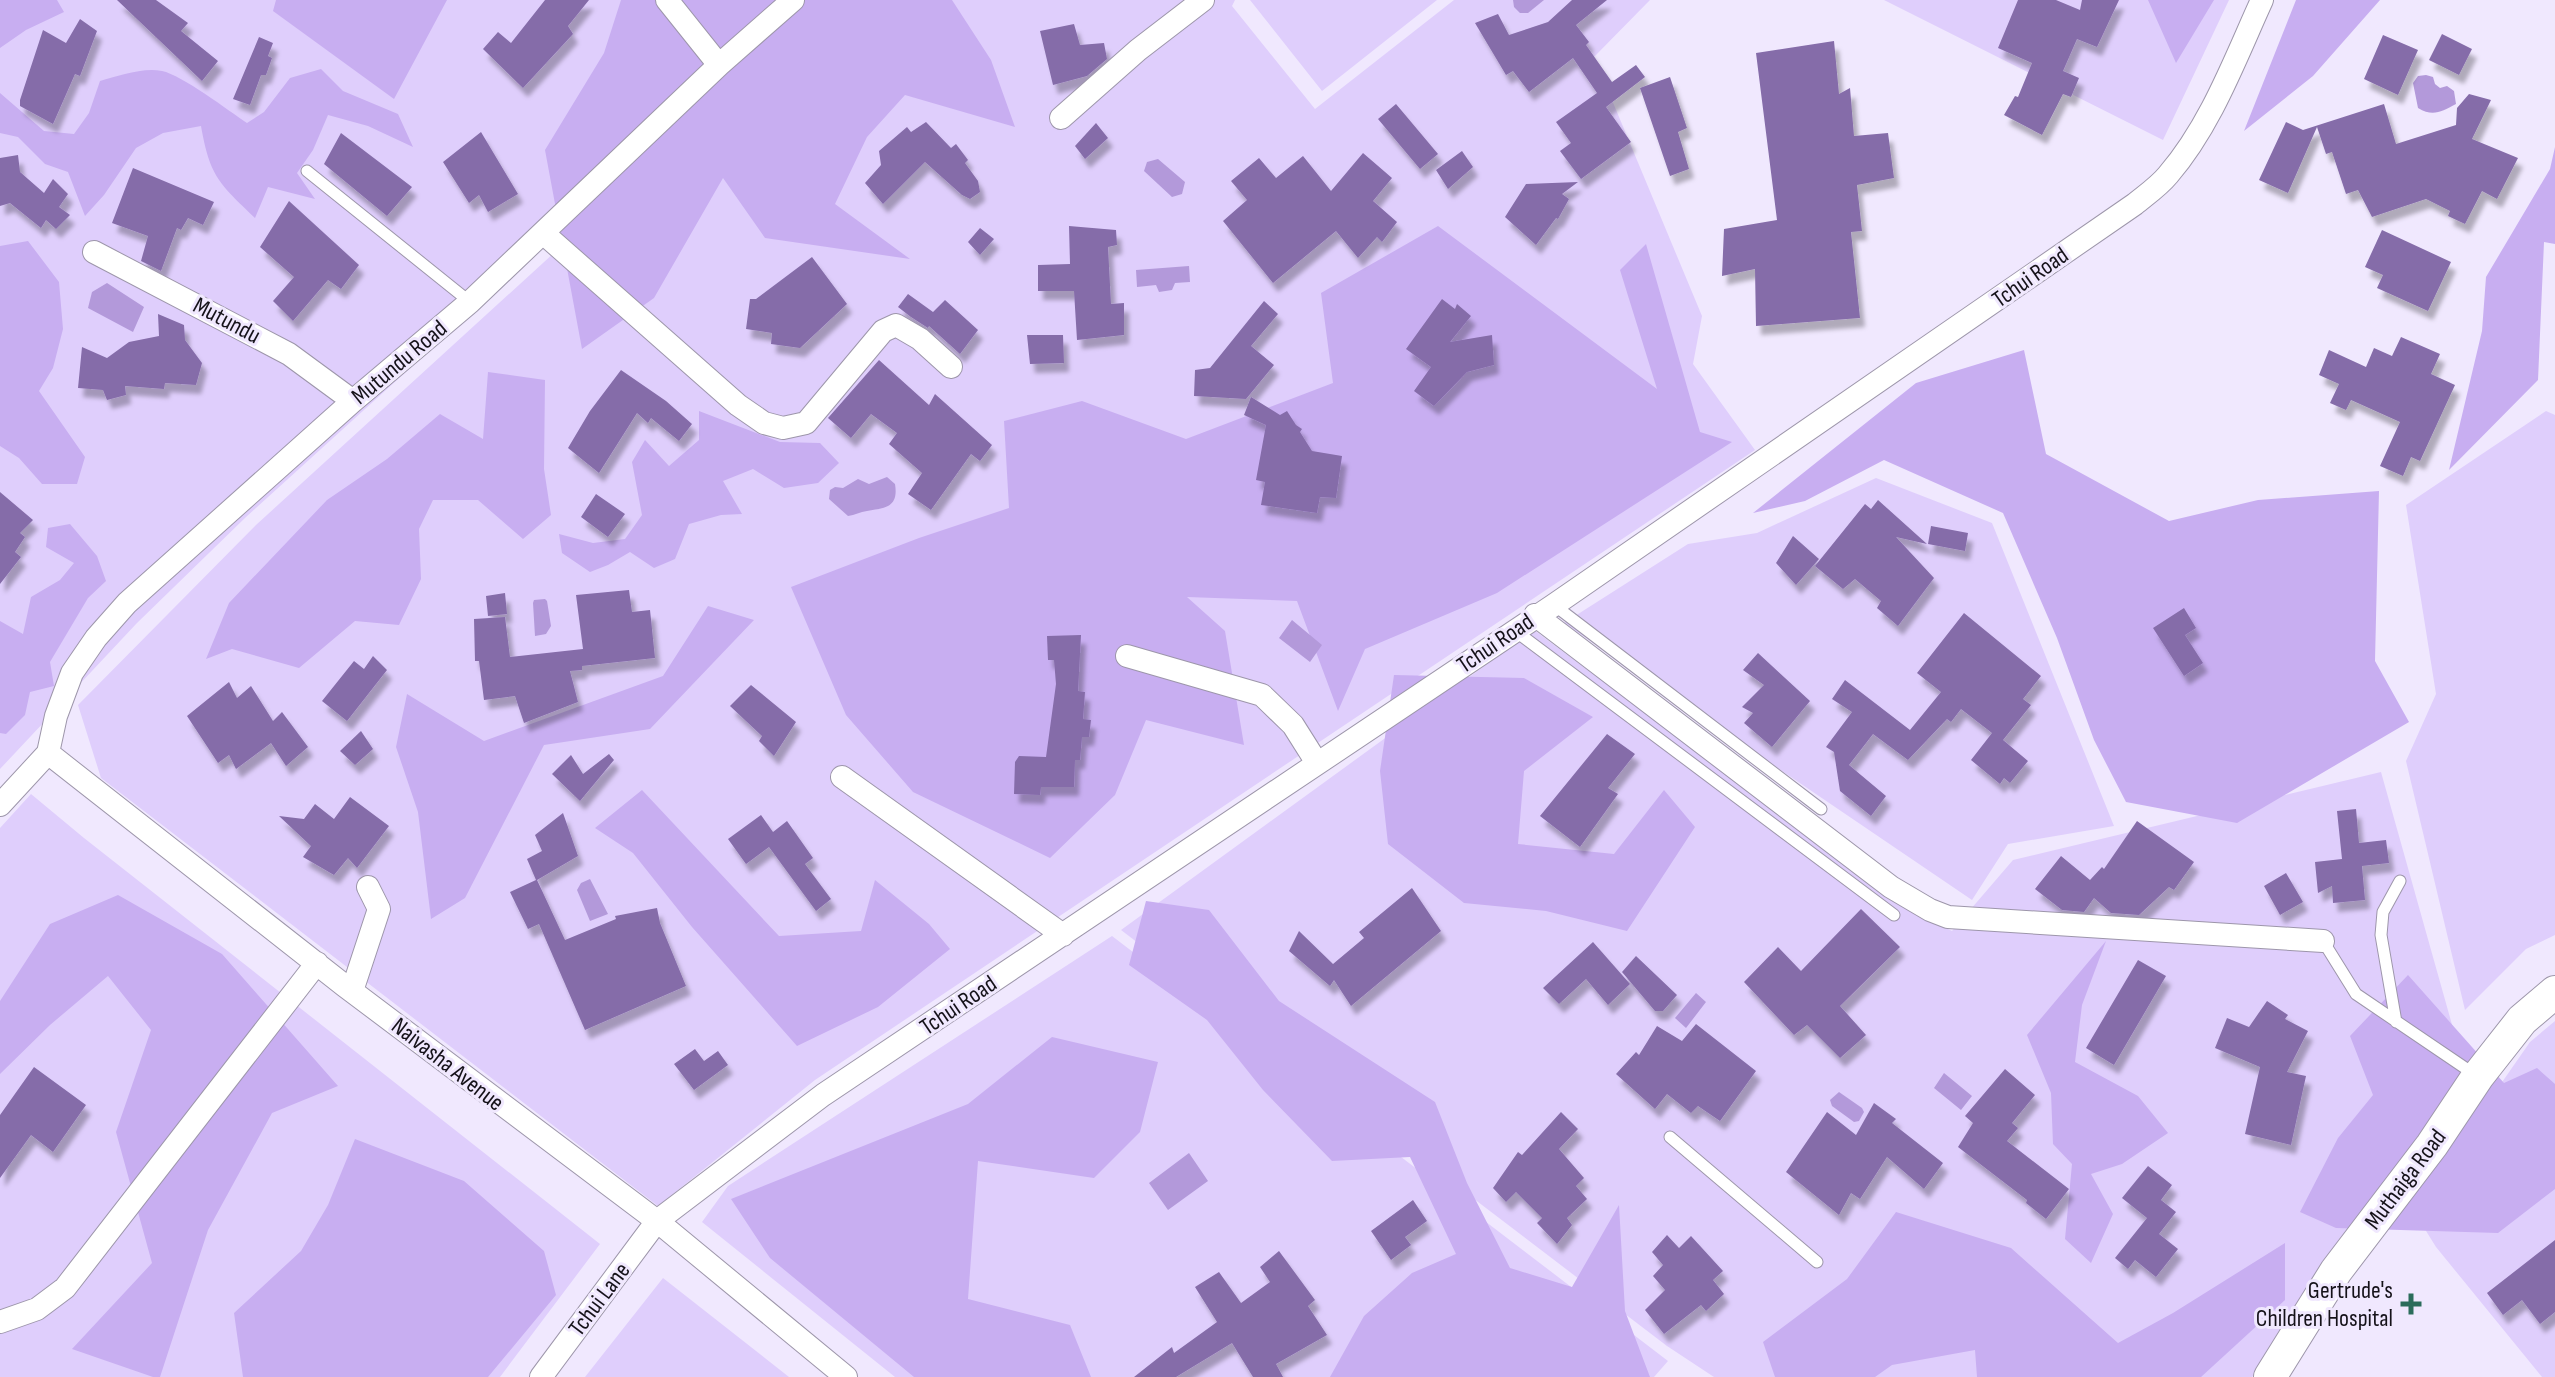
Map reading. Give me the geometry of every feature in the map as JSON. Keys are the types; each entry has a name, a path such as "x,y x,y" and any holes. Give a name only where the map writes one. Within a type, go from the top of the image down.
{"main road":[{"name":"Muthaiga Road","path":"2270,1377 2336,1271 2432,1145 2478,1076 2522,1020 2555,992"}],"street":[{"path":"667,0 719,65"},
{"name":"Mutundu Road","path":"48,753 56,716 72,673 96,638 127,603 353,401 470,302 719,65 793,0"},
{"path":"1061,118 1138,50 1203,0"},
{"name":"Tchui Road","path":"657,1221 823,1095 1545,610 2135,204 2167,177 2193,141 2262,0"},
{"path":"543,233 738,405 764,423 783,428 806,423 883,331 896,325 920,339 951,367"},
{"name":"Mutundu","path":"94,252 289,354 353,401"},
{"path":"1545,610 1891,887 1930,910 1948,917 2323,941"},
{"path":"1127,656 1262,695 1293,725 1317,763"},
{"path":"0,805 48,753"},
{"name":"Naivasha Avenue","path":"48,753 352,991 657,1221 846,1377"},
{"path":"842,777 1063,935"},
{"path":"352,991 379,909 368,887"},
{"path":"0,1322 37,1309 65,1288 317,963"},
{"name":"Tchui Lane","path":"541,1377 657,1221"}],"lane":[{"path":"307,171 470,302"},
{"path":"1545,610 1821,809"},
{"path":"1514,630 1894,915"},
{"path":"2396,1022 2381,935 2383,912 2400,881"},
{"path":"2323,941 2356,994 2478,1076"},
{"path":"1670,1137 1817,1262"}],"shaded area":[{"path":"0,0 816,0 246,517 137,623 0,769"},
{"path":"0,0 57,0 64,12 26,30 0,48"},
{"path":"276,0 447,0 394,99 273,11"},
{"path":"621,0 952,0 991,60 1015,127 905,95 867,137 835,204 910,259 765,238 723,178 654,298 582,349 545,150 604,53"},
{"path":"831,0 1235,0 1232,6 1315,109 1454,0 1650,0 1594,57 1702,316 1693,364 1755,450 815,1080 658,1206 101,778 78,705 256,525"},
{"path":"1250,0 1437,0 1322,91"},
{"path":"1513,0 1544,0 1528,13 1520,13 1514,7"},
{"path":"1884,0 2229,0 2163,140"},
{"path":"2148,0 2214,0 2176,63"},
{"path":"2296,0 2380,0 2313,76 2244,131"},
{"path":"321,69 343,91 398,114 413,147 368,126 328,115 313,150 297,173 315,199 268,187 255,218 218,178 208,157 201,126 163,133 136,148 104,195 85,216 68,172 45,164 18,137 0,133 0,93 44,131 74,134 89,113 100,81 155,70 181,79 247,123 264,112 290,78"},
{"path":"2418,76 2433,77 2440,88 2447,86 2454,91 2456,104 2437,112 2418,108 2413,83"},
{"path":"2555,147 2555,244 2544,242 2538,380 2449,470 2482,331 2486,277 2550,169"},
{"path":"1158,159 1185,182 1182,194 1172,197 1144,171 1147,162"},
{"path":"1438,226 1657,389 1620,270 1646,244 1700,432 1732,442 1497,593 1365,649 1338,711 1297,601 1187,597 1225,631 1244,745 1146,720 1115,795 1050,858 913,792 846,715 791,587 919,538 1009,508 1004,421 1082,401 1186,439 1333,383 1321,293"},
{"path":"28,241 59,282 63,329 53,368 39,391 85,457 77,484 42,484 19,458 0,446 0,246"},
{"path":"1189,266 1190,282 1175,283 1172,290 1159,292 1156,285 1137,287 1136,270"},
{"path":"107,283 144,307 133,332 88,308 92,292"},
{"path":"2024,350 2046,454 2169,521 2258,500 2379,491 2375,661 2409,722 2237,823 2126,802 2094,740 2057,638 2003,513 1884,460 1805,501 1753,513 1916,383"},
{"path":"488,372 545,380 544,469 551,515 523,539 478,500 433,500 419,529 421,579 399,625 355,621 299,668 232,649 206,659 229,603 327,500 387,459 440,414 483,439"},
{"path":"699,411 780,442 820,443 839,463 818,483 784,488 753,469 723,481 742,514 721,515 689,524 675,559 654,568 630,552 590,572 562,553 559,534 593,543 625,539 642,515 632,462 645,440 669,466 699,440"},
{"path":"2546,411 2555,415 2555,935 2526,949 2465,1010 2406,761 2436,694 2406,505"},
{"path":"887,477 895,484 896,492 892,502 884,507 848,516 829,499 830,490 835,487 843,488 858,479 869,484"},
{"path":"1876,478 1992,523 2114,826 2008,844 1972,900 1564,623 1688,544 1757,533"},
{"path":"70,524 97,556 106,581 88,598 50,662 54,686 30,692 25,715 6,734 0,733 0,621 23,634 31,597 60,580 74,563 46,547 48,528"},
{"path":"545,599 551,626 546,634 535,636 533,603 534,600"},
{"path":"708,606 754,620 650,729 544,745 465,898 431,919 418,812 396,747 407,694 484,741 663,676"},
{"path":"1292,620 1322,645 1310,662 1279,638"},
{"path":"1534,630 1907,909 1952,931 2013,860 2381,772 2458,1046 2326,1271 2252,1377 1714,1377 1667,1346 1121,930"},
{"path":"1394,675 1524,678 1593,717 1524,771 1518,844 1614,854 1664,790 1695,827 1627,931 1546,911 1464,903 1388,844 1380,771"},
{"path":"642,790 779,936 861,931 875,880 929,924 950,949 878,1007 797,1046 692,927 633,853 595,828"},
{"path":"31,794 600,1244 500,1377 0,1377 0,828"},
{"path":"590,879 608,914 590,921 577,890 581,883"},
{"path":"118,895 222,954 338,1086 272,1113 208,1230 160,1377 72,1349 152,1263 116,1132 151,1030 108,976 50,1025 0,1074 0,1001 50,924"},
{"path":"1146,901 1209,910 1279,1001 1435,1102 1467,1183 1510,1268 1572,1287 1619,1205 1625,1311 1650,1377 1330,1377 1364,1316 1412,1273 1456,1254 1410,1157 1332,1161 1263,1090 1207,1020 1129,965"},
{"path":"1112,936 1668,1361 1654,1377 895,1377 702,1222 728,1186"},
{"path":"2106,941 2082,1005 2075,1062 2138,1096 2168,1133 2122,1164 2091,1174 2113,1214 2091,1263 2065,1239 2072,1164 2053,1144 2051,1093 2027,1035"},
{"path":"2408,975 2504,1083 2537,1068 2555,1084 2555,1189 2498,1233 2336,1228 2300,1212 2338,1138 2373,1095 2350,1036"},
{"path":"1696,993 1706,1002 1686,1028 1675,1018"},
{"path":"2555,1021 2555,1377 2542,1377 2436,1247 2413,1210 2530,1042"},
{"path":"1052,1037 1158,1062 1140,1132 1094,1178 978,1161 968,1299 1070,1325 1091,1377 914,1377 770,1258 731,1199 968,1104"},
{"path":"1944,1073 1972,1096 1961,1110 1934,1088"},
{"path":"1839,1092 1862,1108 1864,1112 1859,1121 1854,1122 1832,1106 1830,1100"},
{"path":"355,1139 464,1181 544,1251 556,1295 488,1377 243,1377 234,1313 301,1251 328,1205"},
{"path":"1189,1153 1208,1181 1168,1210 1149,1183"},
{"path":"1896,1212 2011,1248 2118,1343 2173,1313 2285,1243 2285,1300 2201,1377 1977,1377 1975,1350 1892,1365 1875,1377 1775,1377 1763,1342 1847,1279"},
{"path":"663,1278 789,1377 585,1377"}],"building":[{"path":"117,0 156,0 188,23 181,31 218,61 202,81"},
{"path":"545,0 589,0 568,26 573,34 523,88 483,49 498,32 511,43"},
{"path":"1572,0 1607,0 1576,25 1612,82 1636,65 1645,77 1606,107 1631,142 1581,179 1560,151 1571,143 1556,122 1597,93 1573,58 1529,92 1513,71 1506,75 1475,23 1498,14 1509,35 1548,22"},
{"path":"2018,0 2056,0 2080,10 2082,0 2119,0 2097,47 2077,39 2063,71 2079,78 2071,97 2063,94 2042,135 2004,115 2015,96 2018,97 2032,63 1998,48"},
{"path":"80,19 97,31 80,76 75,74 53,124 20,106 20,100 43,30 66,43"},
{"path":"1074,24 1080,45 1104,43 1107,59 1087,76 1053,85 1040,31"},
{"path":"2442,34 2472,49 2459,75 2429,60"},
{"path":"2383,35 2418,50 2398,95 2364,79"},
{"path":"259,37 273,43 268,56 272,58 266,75 261,75 250,105 233,99"},
{"path":"1834,41 1839,94 1850,88 1854,136 1888,133 1894,178 1857,185 1862,231 1851,232 1860,318 1756,326 1755,269 1722,276 1724,229 1777,220 1756,53"},
{"path":"1670,77 1687,128 1678,132 1689,169 1670,176 1640,88"},
{"path":"2469,94 2491,100 2472,139 2518,158 2497,199 2482,191 2465,224 2448,216 2450,211 2426,199 2372,217 2358,190 2346,194 2332,152 2326,154 2317,127 2288,193 2259,180 2286,122 2303,130 2384,104 2396,144 2456,125 2457,108"},
{"path":"1396,104 1438,154 1420,169 1378,119"},
{"path":"926,122 951,148 956,144 968,160 965,163 978,181 980,192 970,199 962,195 925,162 883,204 865,183 881,165 879,151 907,127 911,132"},
{"path":"1096,123 1108,138 1085,159 1075,146"},
{"path":"481,132 518,194 488,212 479,195 469,203 443,162"},
{"path":"341,133 412,187 387,216 324,164"},
{"path":"1462,151 1473,167 1448,189 1436,170"},
{"path":"1363,153 1392,178 1373,201 1397,222 1382,242 1377,237 1358,258 1336,231 1273,283 1223,221 1247,200 1231,181 1259,158 1276,178 1303,156 1331,191"},
{"path":"18,155 20,172 44,193 53,179 68,194 59,207 70,215 56,229 46,220 41,228 10,203 0,206 0,158"},
{"path":"133,168 214,202 203,225 188,218 181,230 177,228 161,271 141,261 148,236 112,223"},
{"path":"1578,182 1562,194 1569,199 1558,219 1536,245 1505,217 1526,184"},
{"path":"289,201 359,265 341,289 328,280 293,321 273,301 294,277 260,247"},
{"path":"1069,226 1116,230 1117,245 1108,247 1111,304 1124,303 1124,335 1077,340 1074,291 1038,291 1038,265 1070,264"},
{"path":"980,228 994,239 980,255 968,242"},
{"path":"2382,230 2451,262 2428,311 2377,288 2383,275 2365,267"},
{"path":"812,257 847,304 800,348 771,344 772,333 746,329 750,299 756,299"},
{"path":"908,294 933,312 945,300 978,330 960,354 929,326 898,307"},
{"path":"1442,299 1455,309 1457,304 1471,316 1450,342 1492,335 1494,365 1467,372 1434,406 1414,391 1431,367 1406,349"},
{"path":"1264,301 1278,314 1251,346 1274,365 1246,399 1194,396 1195,370 1210,368"},
{"path":"158,314 184,325 185,340 202,363 196,385 165,383 164,389 125,386 126,395 107,400 103,390 78,388 82,347 107,358 129,342 159,336"},
{"path":"1027,335 1063,335 1064,363 1030,364"},
{"path":"2401,337 2440,354 2431,374 2455,385 2420,461 2411,457 2403,476 2380,466 2400,422 2351,400 2346,410 2330,403 2339,384 2319,375 2329,350 2366,367 2374,348 2392,356"},
{"path":"879,360 929,405 935,394 992,445 980,461 971,454 931,510 908,494 922,473 889,444 897,433 871,414 851,438 828,418"},
{"path":"621,370 666,401 692,424 679,441 651,418 648,423 637,413 599,473 568,448 590,411"},
{"path":"1251,397 1280,415 1287,411 1302,429 1300,432 1312,451 1342,456 1336,498 1320,497 1317,513 1261,505 1265,482 1256,480 1266,425 1244,415"},
{"path":"0,492 33,520 20,533 25,537 15,552 21,557 0,584"},
{"path":"596,494 625,514 608,537 581,517"},
{"path":"1878,500 1927,544 1896,537 1934,578 1898,626 1877,608 1881,601 1855,579 1843,589 1815,566 1865,504 1871,509"},
{"path":"1931,526 1968,533 1965,551 1928,544"},
{"path":"1793,536 1819,559 1796,585 1776,563"},
{"path":"629,590 632,612 650,610 655,658 582,666 582,670 570,671 578,702 524,723 515,696 484,700 479,661 475,661 474,619 505,617 510,657 583,649 576,595"},
{"path":"505,593 507,614 488,616 486,596"},
{"path":"2184,608 2196,628 2185,635 2203,663 2184,676 2153,628"},
{"path":"1964,613 2041,676 2023,699 2031,705 2003,740 2028,761 2010,783 2004,778 2000,784 1971,760 1992,733 1961,709 1951,722 1947,719 1908,760 1873,734 1849,765 1886,796 1871,816 1840,791 1834,752 1826,747 1852,712 1832,699 1845,680 1910,730 1941,692 1917,673"},
{"path":"1081,635 1078,691 1085,692 1083,719 1091,720 1089,737 1082,737 1080,760 1075,760 1074,787 1041,787 1040,795 1014,794 1015,762 1019,756 1046,757 1056,684 1054,660 1048,660 1047,636"},
{"path":"1758,653 1810,701 1772,747 1744,723 1753,713 1742,707 1764,685 1743,670"},
{"path":"373,656 387,670 347,721 322,701 354,661 364,669"},
{"path":"229,682 237,698 251,686 273,721 282,712 308,747 286,766 271,743 236,769 229,755 218,763 187,716"},
{"path":"751,685 796,722 774,756 759,741 762,736 730,706"},
{"path":"361,731 373,749 355,765 340,751"},
{"path":"1607,734 1635,754 1608,788 1618,794 1580,847 1540,816"},
{"path":"609,754 614,760 580,801 552,774 571,755 583,774"},
{"path":"350,797 389,826 357,868 348,858 334,875 303,857 311,846 279,816 304,819 315,804 334,819"},
{"path":"2356,809 2359,843 2386,840 2389,863 2362,866 2365,900 2333,903 2332,886 2318,893 2315,862 2342,859 2337,811"},
{"path":"563,813 578,856 537,880 565,940 616,919 615,916 657,908 660,923 686,986 585,1030 539,924 528,929 510,892 536,880 527,859 542,851 535,835"},
{"path":"761,815 773,832 787,821 813,858 805,864 831,899 816,911 769,847 746,864 728,839"},
{"path":"2137,821 2194,862 2174,890 2169,887 2139,915 2111,913 2094,898 2084,912 2062,910 2035,889 2061,856 2090,880 2102,867 2104,869"},
{"path":"2286,873 2303,902 2280,915 2264,886"},
{"path":"1412,888 1441,931 1351,1006 1334,980 1330,986 1289,951 1299,931 1333,964 1364,938 1359,932"},
{"path":"1861,909 1900,947 1840,1006 1866,1035 1840,1058 1807,1025 1794,1035 1744,982 1778,947 1801,971"},
{"path":"1593,942 1630,984 1608,1005 1586,979 1559,1004 1543,988"},
{"path":"1636,956 1677,995 1663,1011 1655,1011 1622,972"},
{"path":"2138,960 2166,976 2114,1065 2086,1048"},
{"path":"2267,1001 2288,1015 2285,1019 2308,1031 2287,1072 2306,1076 2291,1145 2245,1134 2260,1067 2215,1048 2227,1018 2249,1027"},
{"path":"1696,1024 1756,1071 1720,1121 1698,1106 1691,1113 1667,1094 1655,1109 1616,1074 1636,1052 1639,1055 1657,1026 1682,1041"},
{"path":"695,1049 704,1061 718,1051 728,1065 694,1090 674,1064"},
{"path":"34,1067 86,1105 53,1152 31,1135 0,1178 0,1115"},
{"path":"2005,1069 2035,1095 2012,1123 2018,1128 2007,1141 2069,1189 2046,1219 2026,1203 2027,1200 1958,1147 1973,1123 1965,1116"},
{"path":"1874,1103 1896,1119 1892,1123 1943,1163 1924,1189 1887,1157 1860,1199 1851,1193 1839,1215 1786,1172 1827,1112 1856,1135"},
{"path":"1561,1112 1578,1129 1559,1149 1584,1178 1576,1186 1587,1199 1567,1218 1572,1225 1557,1244 1537,1223 1542,1218 1516,1192 1506,1202 1493,1188 1518,1152 1522,1155"},
{"path":"2148,1166 2172,1185 2161,1200 2176,1212 2159,1234 2178,1249 2156,1277 2135,1260 2128,1269 2115,1258 2147,1218 2122,1198"},
{"path":"1413,1200 1427,1221 1405,1237 1411,1245 1391,1260 1371,1231"},
{"path":"1667,1235 1679,1248 1691,1236 1723,1271 1713,1280 1724,1294 1706,1311 1701,1305 1664,1334 1645,1310 1665,1290 1653,1276 1663,1265 1652,1252"},
{"path":"2555,1240 2555,1312 2540,1324 2522,1300 2503,1315 2487,1293"},
{"path":"1279,1251 1315,1300 1308,1306 1327,1335 1276,1364 1283,1377 1253,1377 1232,1343 1176,1377 1134,1377 1172,1347 1174,1353 1217,1322 1195,1287 1219,1272 1241,1303 1270,1282 1260,1267"}],"place":[{"name":"Gertrude's Children Hospital","path":"2411,1304"}]}
